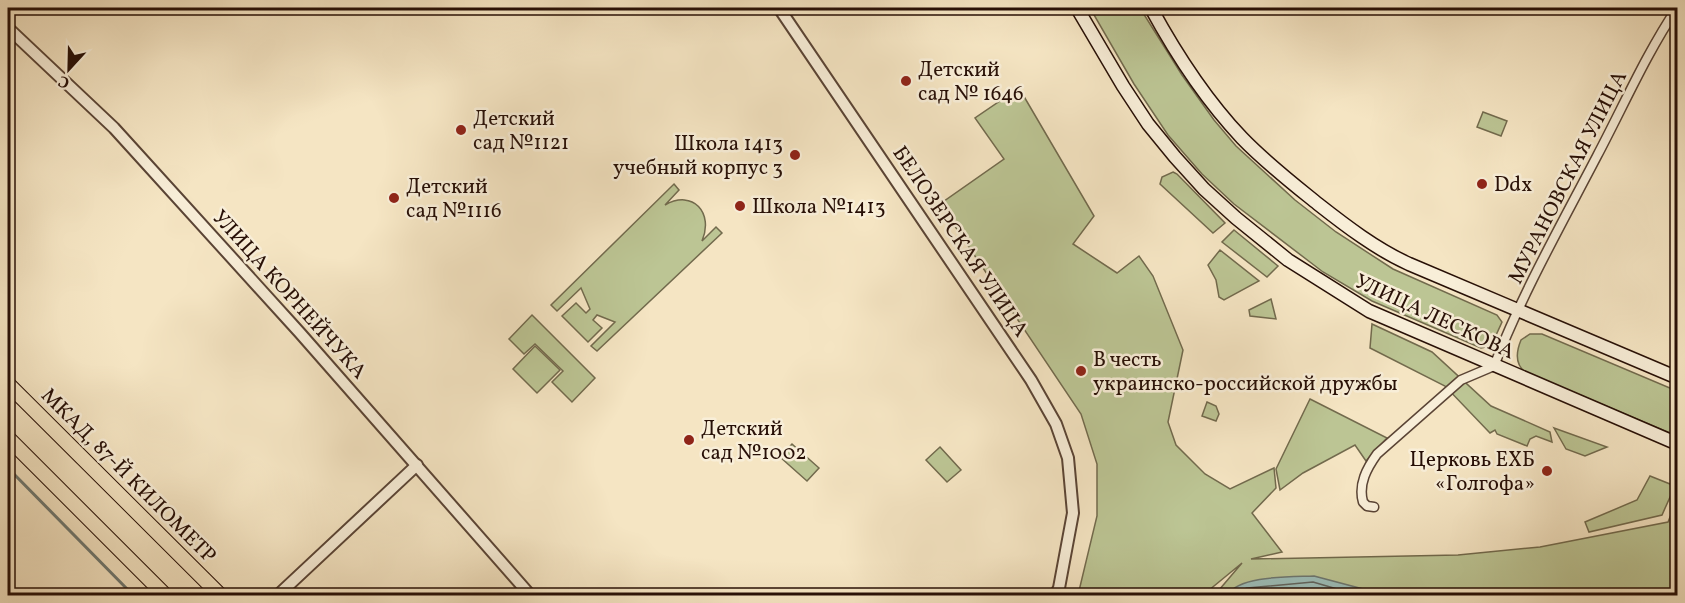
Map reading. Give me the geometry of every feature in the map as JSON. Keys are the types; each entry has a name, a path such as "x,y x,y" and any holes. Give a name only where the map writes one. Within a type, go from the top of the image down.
{"highway":[{"name":"МКАД, 87-Й КИЛОМЕТР","path":"8,384 221,596"},
{"path":"8,438 166,596"}],"main road":[{"name":"УЛИЦА ЛЕСКОВА","path":"1077,8 1148,124 1204,189 1236,219 1288,260 1369,311 1677,444"},
{"name":"УЛИЦА ЛЕСКОВА","path":"1151,8 1210,100 1242,138 1276,171 1333,216 1390,255 1518,312 1677,378"}],"street":[{"name":"БЕЛОЗЕРСКАЯ УЛИЦА","path":"779,8 929,226 1031,380 1056,424 1068,458 1073,513 1059,588 1055,596"},
{"name":"МУРАНОВСКАЯ УЛИЦА","path":"1494,366 1518,312 1611,129 1659,37 1677,8"},
{"name":"УЛИЦА КОРНЕЙЧУКА","path":"8,28 114,129 417,465 531,596"},
{"path":"1374,507 1362,502 1361,491 1367,469 1377,454 1461,380 1494,366"},
{"path":"277,596 417,465"}],"green space":[{"path":"1090,8 1140,8 1182,75 1236,146 1295,200 1336,232 1393,269 1497,315 1502,322 1491,346 1481,348 1372,301 1323,272 1234,204 1202,174 1168,135 1134,84"},
{"path":"1019,88 1094,216 1073,244 1117,273 1139,256 1153,276 1183,350 1168,422 1176,445 1205,474 1230,489 1274,468 1276,488 1252,513 1282,552 1251,559 1458,555 1540,547 1668,522 1677,500 1677,595 1369,595 1363,589 1232,589 1228,595 1220,595 1219,590 1242,563 1203,595 1078,595 1097,516 1097,464 1081,414 940,204 1004,159 975,118"},
{"path":"1483,112 1507,121 1501,136 1477,127"},
{"path":"1173,172 1225,223 1213,233 1160,184 1162,177"},
{"path":"674,184 679,190 665,205 684,200 698,206 705,221 702,241 716,227 722,233 597,351 591,346 615,322 597,315 593,320 602,328 588,342 562,316 576,303 586,313 590,309 581,288 557,311 551,305"},
{"path":"1234,230 1278,266 1267,277 1222,242"},
{"path":"1220,250 1259,281 1224,300 1219,297 1216,280 1208,265"},
{"path":"1271,299 1276,319 1250,316 1249,310"},
{"path":"532,315 595,378 572,402 552,382 563,371 535,344 524,354 509,339"},
{"path":"1372,324 1432,352 1491,406 1550,432 1552,442 1536,436 1530,439 1527,446 1497,434 1495,430 1490,433 1445,386 1370,348"},
{"path":"1530,334 1542,334 1677,391 1677,436 1525,372 1519,365 1517,353 1521,340"},
{"path":"535,346 560,370 537,393 513,369"},
{"path":"1310,399 1387,438 1366,461 1355,445 1303,473 1280,490 1276,469"},
{"path":"1207,402 1216,406 1219,414 1216,421 1202,416"},
{"path":"1554,428 1607,447 1585,456 1566,449"},
{"path":"792,444 819,468 807,481 780,457"},
{"path":"940,447 961,470 947,482 926,460"},
{"path":"1650,476 1675,486 1662,515 1589,532 1585,522 1637,500"}],"water":[{"path":"1314,576 1363,589 1369,595 1228,595 1234,588 1254,580"}],"waterway":[{"path":"8,468 134,596"}],"place":[{"name":"Детский сад № 1646","path":"906,81"},
{"name":"Детский сад №1121","path":"461,130"},
{"name":"Школа 1413 учебный корпус 3","path":"795,155"},
{"name":"Ddx","path":"1482,184"},
{"name":"Детский сад №1116","path":"394,198"},
{"name":"Школа №1413","path":"740,206"},
{"name":"В честь украинско-российской дружбы","path":"1081,371"},
{"name":"Детский сад №1002","path":"689,440"},
{"name":"Церковь ЕХБ «Голгофа»","path":"1547,471"}]}
